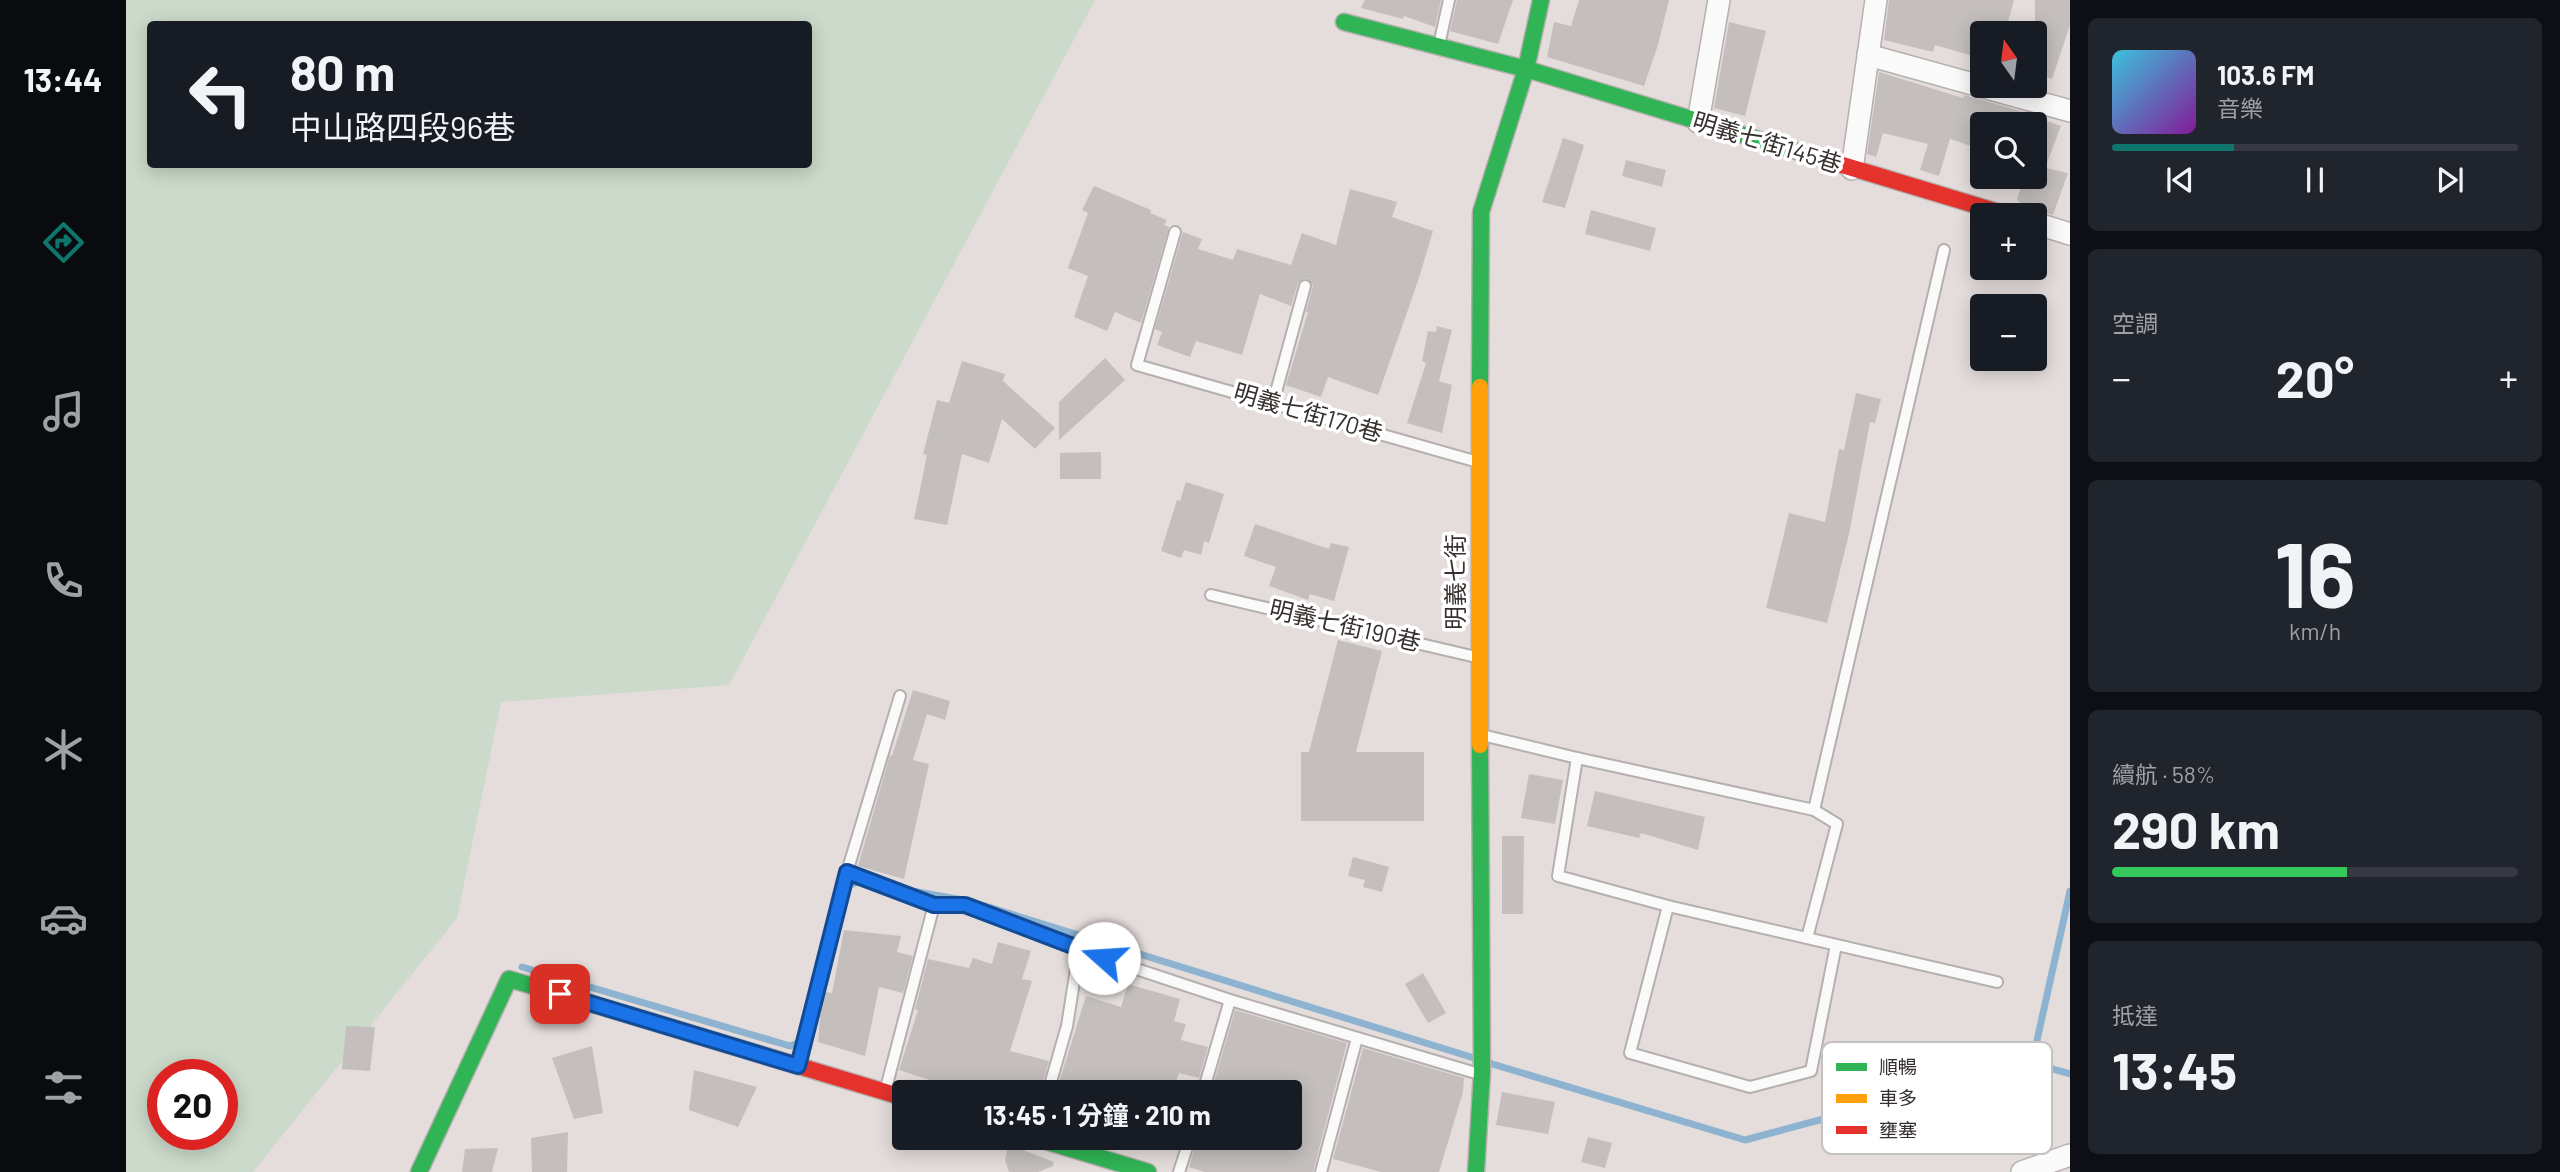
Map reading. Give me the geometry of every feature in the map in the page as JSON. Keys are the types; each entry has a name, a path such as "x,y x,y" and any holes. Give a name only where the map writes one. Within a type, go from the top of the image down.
{"street":[{"name":"明義七街","path":"1476,1172 1482,1073 1478,462 1481,212 1527,69 1541,0"},
{"path":"1698,122 1719,0"},
{"path":"1852,169 1875,0"},
{"name":"明義七街145巷","path":"1344,22 1527,69 1970,204"},
{"path":"1868,55 2070,111"},
{"path":"2047,227 2070,234"},
{"path":"419,1172 509,979 892,1094"},
{"path":"1075,1150 1148,1172"},
{"path":"2022,1172 2070,1155"}],"lane":[{"path":"1439,45 1449,0"},
{"name":"明義七街170巷","path":"1175,232 1137,365 1478,462"},
{"path":"1814,810 1944,250"},
{"path":"1273,403 1305,286"},
{"name":"明義七街190巷","path":"1211,595 1479,657"},
{"path":"798,1066 847,872 900,696"},
{"path":"1479,734 1814,810 1837,824 1807,938"},
{"path":"1577,758 1558,876 1668,906 1997,982"},
{"path":"847,872 934,905 965,905 1079,950 1230,1000 1482,1073"},
{"path":"885,1092 934,905"},
{"path":"1668,906 1630,1053 1750,1087 1811,1072 1836,945"},
{"path":"1051,1080 1067,1026 1079,950"},
{"path":"1207,1080 1230,1000"},
{"path":"1321,1172 1357,1038"},
{"path":"1179,1172 1186,1150"}],"green space":[{"path":"126,0 1095,0 729,685 501,702 457,918 253,1172 126,1172"}],"building":[{"path":"1365,0 1441,0 1435,27 1404,16 1403,19 1361,8"},
{"path":"1457,0 1513,0 1498,44 1450,31"},
{"path":"1579,0 1669,0 1644,86 1547,57 1554,22 1571,26"},
{"path":"1889,0 2014,0 2008,21 1970,21 1970,55 1935,45 1933,52 1884,40"},
{"path":"2035,0 2070,0 2070,25 2052,79 2048,78 2048,21 2035,21"},
{"path":"1729,22 1766,31 1745,116 1714,108"},
{"path":"1879,72 1963,98 1964,95 2021,112 1970,112 1970,146 1950,139 1939,176 1920,170 1928,144 1883,133 1876,157 1867,154"},
{"path":"2047,121 2061,126 2047,163"},
{"path":"1563,138 1584,145 1565,208 1542,202"},
{"path":"1626,160 1666,170 1662,187 1622,176"},
{"path":"2047,168 2068,173 2053,215 2047,213 2047,203 2020,203 2017,200 2020,189 2047,189"},
{"path":"1094,186 1151,210 1150,213 1167,220 1164,225 1169,227 1141,323 1115,312 1107,331 1074,317 1088,276 1068,268 1088,213 1082,210"},
{"path":"1350,189 1397,202 1392,217 1433,231 1378,395 1328,377 1321,397 1286,385 1308,312 1313,285 1306,278 1298,283 1291,306 1260,294 1242,355 1196,341 1190,357 1157,345 1162,332 1155,329 1183,232 1202,239 1198,249 1233,260 1237,249 1291,265 1302,233 1336,245"},
{"path":"1591,210 1656,228 1650,251 1585,234"},
{"path":"1437,326 1452,330 1439,381 1452,385 1442,433 1407,423 1426,363 1422,361 1428,331 1436,332"},
{"path":"1105,358 1125,380 1059,440 1059,402"},
{"path":"962,361 1005,374 1003,381 1055,428 1035,449 1002,419 989,463 962,454 947,525 914,519 927,455 923,454 937,400 949,403"},
{"path":"1856,393 1881,399 1875,423 1870,422 1849,534 1827,623 1766,608 1789,513 1825,522 1839,449 1844,450"},
{"path":"1101,452 1101,479 1060,479 1060,453"},
{"path":"1186,482 1224,494 1209,543 1204,541 1201,555 1184,550 1181,558 1161,551 1177,500 1180,501"},
{"path":"1255,524 1329,549 1331,543 1349,547 1334,601 1310,594 1308,600 1269,586 1276,567 1244,556"},
{"path":"1338,640 1382,651 1356,752 1424,752 1424,821 1301,821 1301,752 1309,752"},
{"path":"913,690 950,701 945,720 927,714 913,760 929,764 904,879 858,866 890,755 892,756"},
{"path":"1529,774 1563,780 1555,824 1521,818"},
{"path":"1595,791 1705,817 1698,850 1641,833 1639,838 1587,826"},
{"path":"1502,836 1524,836 1523,914 1502,914"},
{"path":"1353,857 1389,867 1382,892 1363,887 1365,880 1348,876"},
{"path":"844,930 901,936 897,952 913,956 903,993 879,987 865,1056 818,1042 821,1006 825,992 832,993"},
{"path":"998,942 1031,951 1022,979 1032,981 1010,1051 1049,1061 1043,1080 929,1080 899,1070 918,1010 915,1009 928,959 969,968 973,958 992,964"},
{"path":"1423,973 1446,1013 1428,1023 1405,984"},
{"path":"1128,984 1180,999 1174,1021 1186,1024 1181,1040 1208,1047 1199,1078 1179,1073 1176,1080 1060,1080 1086,996 1121,1007"},
{"path":"1235,1010 1347,1043 1313,1172 1204,1172 1189,1167 1194,1150 1302,1150 1302,1080 1215,1080"},
{"path":"346,1026 375,1027 370,1071 342,1069"},
{"path":"592,1046 603,1113 574,1119 552,1058"},
{"path":"1363,1048 1464,1078 1463,1092 1439,1172 1381,1172 1333,1159"},
{"path":"694,1070 757,1087 738,1127 689,1110"},
{"path":"1502,1092 1555,1102 1548,1134 1496,1125"},
{"path":"568,1132 567,1172 532,1172 531,1138"},
{"path":"1588,1137 1612,1143 1605,1168 1581,1162"},
{"path":"498,1148 492,1172 462,1172 465,1149"},
{"path":"1007,1150 1023,1150 1054,1162 1053,1166 1038,1172 1009,1172 1005,1160"}],"waterway":[{"path":"841,889 857,882 866,883"},
{"path":"906,890 969,901 1474,1058"},
{"path":"2037,1042 2070,891"},
{"path":"522,967 790,1046 800,1042 802,1036"},
{"path":"1489,1063 1745,1140 1822,1119"},
{"path":"2052,1069 2070,1074"}],"traffic: fast":[{"path":"1480,387 1481,212 1526,69 1541,0"},
{"path":"1344,22 1526,69 1806,154"},
{"path":"1476,1172 1482,1072 1480,745"},
{"path":"419,1172 509,979 606,1008"},
{"path":"1075,1150 1148,1172"}],"traffic: slow":[{"path":"1480,387 1480,745"}],"traffic: jam":[{"path":"1806,154 1970,204"},
{"path":"606,1008 892,1094"}],"route":[{"path":"560,994 798,1066 847,872 934,905 965,905 1104,958"}]}
